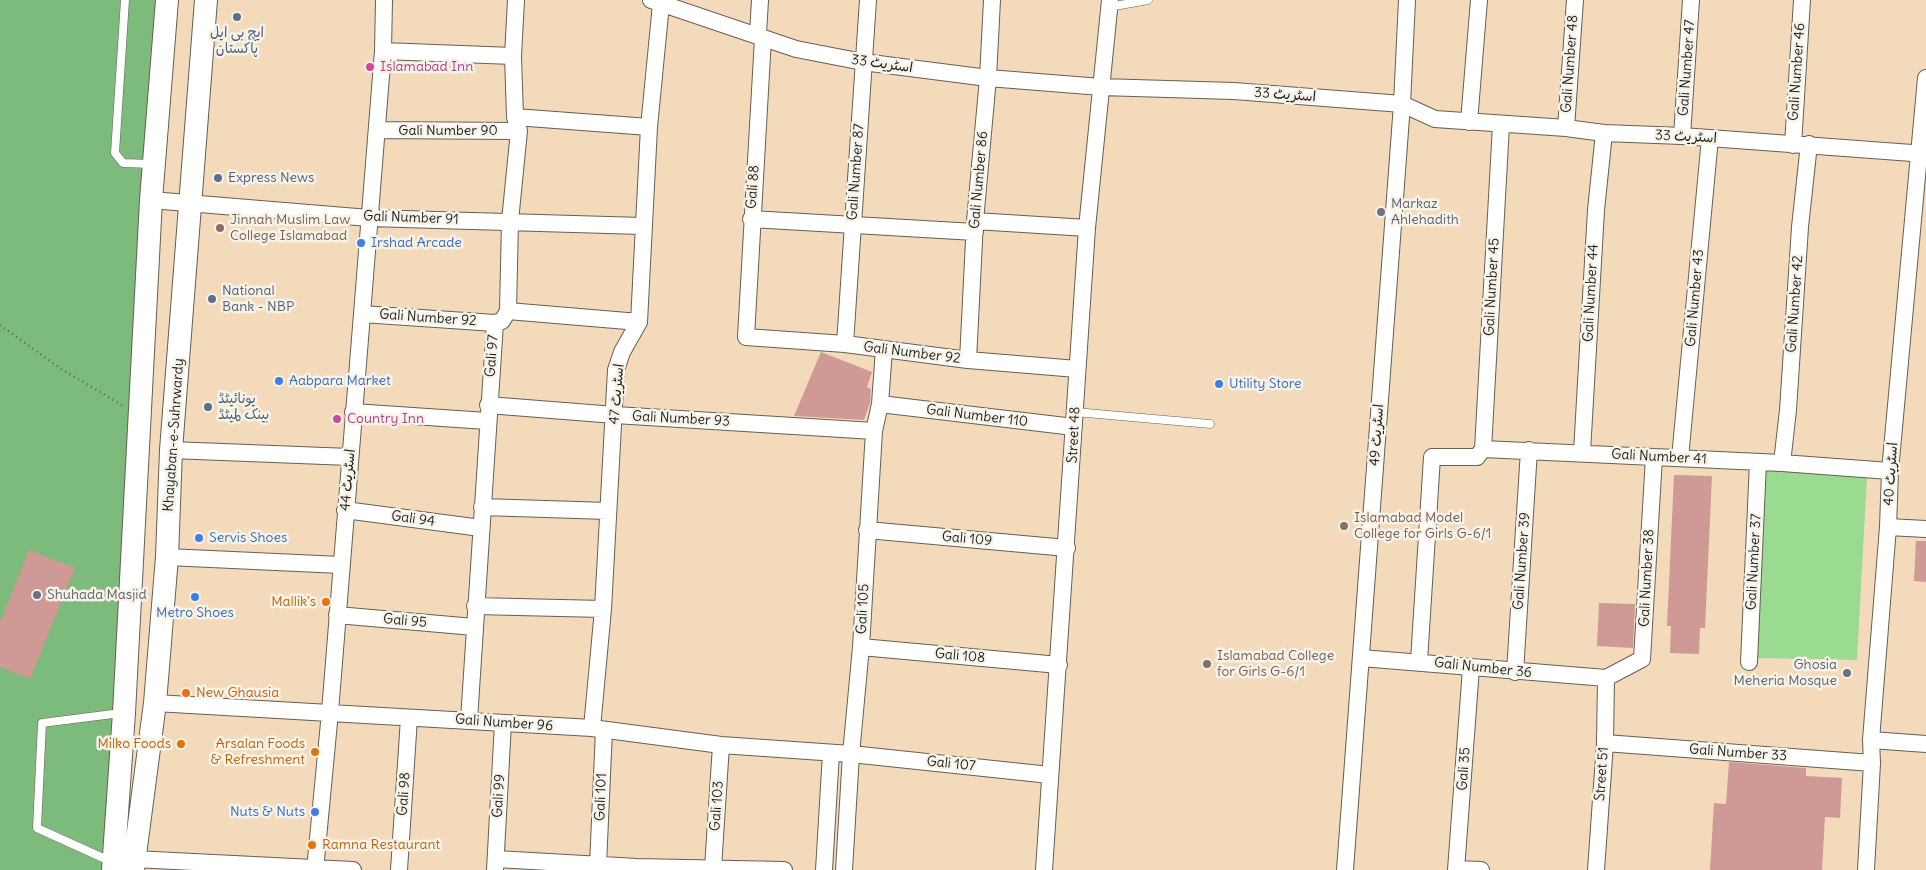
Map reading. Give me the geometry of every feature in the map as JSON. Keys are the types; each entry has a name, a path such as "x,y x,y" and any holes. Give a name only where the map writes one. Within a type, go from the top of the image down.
{"main road":[{"path":"124,865 124,713 153,164 167,0"},
{"name":"Khayaban-e-Suhrwardy","path":"124,865 155,703 206,0"}],"street":[{"name":"اسٹریٹ 44","path":"315,869 330,712 383,50 384,0"},
{"path":"516,0 513,56 517,124 510,221 508,311 639,322"},
{"name":"Gali 88","path":"746,337 760,0"},
{"name":"Gali Number 87","path":"845,344 868,0"},
{"name":"Gali Number 86","path":"968,360 975,226 988,78 992,0"},
{"name":"اسٹریٹ 49","path":"1345,870 1402,104 1407,0"},
{"path":"1469,122 1479,0"},
{"name":"Gali Number 48","path":"1566,128 1575,0"},
{"name":"Gali Number 47","path":"1682,136 1692,0"},
{"name":"Gali Number 46","path":"1801,145 1802,0"},
{"name":"اسٹریٹ 33","path":"656,2 796,49 863,62 988,78 1101,87 1234,91 1402,104 1435,119 1566,128 1604,134 1682,136 1923,154"},
{"name":"اسٹریٹ 47","path":"598,729 616,370 622,352 639,322 642,226 656,2"},
{"name":"Street 48","path":"1044,870 1068,548 1077,369 1087,228 1110,3"},
{"path":"383,50 513,56"},
{"name":"اسٹریٹ 40","path":"1866,870 1872,763 1871,740 1877,569 1888,527 1890,471 1923,154 1926,78"},
{"name":"Gali Number 90","path":"376,130 517,124 649,127"},
{"name":"Gali Number 45","path":"1483,449 1501,125"},
{"name":"Gali Number 44","path":"1582,452 1596,210 1604,134"},
{"name":"Gali Number 43","path":"1680,458 1710,138"},
{"name":"Gali Number 42","path":"1782,463 1788,410 1800,227 1801,145"},
{"name":"Gali Number 91","path":"151,200 191,201 369,218 642,226"},
{"path":"752,219 853,224 1087,228"},
{"name":"Gali 97","path":"469,720 494,323 502,321 508,311"},
{"name":"Gali Number 92","path":"362,314 494,323"},
{"name":"Gali Number 92","path":"746,337 845,344 968,360 1077,369"},
{"name":"Gali 105","path":"844,870 851,754 861,647 874,431 880,404 884,349"},
{"name":"Gali Number 110","path":"880,404 1075,420"},
{"name":"Gali Number 93","path":"353,412 615,415 874,431"},
{"name":"Gali Number 41","path":"1419,661 1432,457 1477,458 1483,449 1529,450 1782,463 1890,471"},
{"path":"172,450 350,457"},
{"name":"Gali Number 39","path":"1515,672 1529,450"},
{"name":"Gali Number 38","path":"1606,678 1642,659 1654,457"},
{"name":"Gali Number 37","path":"1749,662 1758,462"},
{"path":"482,507 608,511"},
{"name":"Gali 94","path":"345,510 480,528"},
{"path":"1888,527 1926,529"},
{"name":"Gali 109","path":"867,530 1068,548"},
{"path":"167,557 341,565"},
{"path":"475,606 603,609"},
{"name":"Gali 95","path":"337,614 474,627"},
{"name":"Gali 108","path":"861,647 1060,665"},
{"name":"Gali Number 36","path":"1360,658 1419,661 1471,668 1606,678"},
{"name":"Gali 35","path":"1456,869 1471,668"},
{"name":"Street 51","path":"1596,870 1605,743 1606,678"},
{"name":"Gali Number 96","path":"155,703 598,729 721,745 851,754"},
{"name":"Gali 98","path":"399,870 409,718"},
{"name":"Gali 99","path":"496,865 503,723"},
{"name":"Gali 101","path":"598,729 598,865"},
{"path":"1871,740 1926,744"},
{"name":"Gali Number 33","path":"1605,743 1872,763"},
{"name":"Gali 103","path":"713,868 721,745"},
{"path":"824,870 832,753"},
{"name":"Gali 107","path":"851,754 1050,775"},
{"path":"124,865 354,870"},
{"path":"496,865 598,865 637,869 713,868 784,870"},
{"path":"1456,869 1481,870"}],"lane":[{"path":"125,0 115,153 122,163 153,164"},
{"path":"1110,3 1148,0"},
{"path":"1075,420 1210,424"},
{"path":"124,713 42,724 38,828 124,865"}],"path":[{"path":"0,325 63,370 139,413"}],"green space":[{"path":"0,0 162,0 103,870 0,870"},
{"path":"1763,465 1867,475 1857,660 1754,658"}],"building":[{"path":"821,352 872,372 867,387 871,389 870,403 864,420 794,416"},
{"path":"1674,475 1712,476 1705,628 1700,628 1699,654 1670,653 1671,626 1667,626"},
{"path":"1916,541 1926,541 1926,582 1914,581"},
{"name":"Shuhada Masjid","path":"29,550 75,568 30,679 0,667 0,622"},
{"path":"1599,603 1635,604 1633,648 1597,646"},
{"path":"1729,762 1806,768 1806,776 1842,778 1840,818 1825,817 1822,870 1710,870 1714,803 1726,804"}],"place":[{"name":"ایچ بی ایل پاکستان","path":"237,17"},
{"name":"Islamabad Inn","path":"370,67"},
{"name":"Express News","path":"218,178"},
{"name":"Markaz Ahlehadith","path":"1381,212"},
{"name":"Jinnah Muslim Law College Islamabad","path":"220,228"},
{"name":"Irshad Arcade","path":"361,243"},
{"name":"National Bank - NBP","path":"212,299"},
{"name":"Aabpara Market","path":"279,381"},
{"name":"Utility Store","path":"1219,384"},
{"name":"یونائیٹڈ بینک لمیٹڈ","path":"208,407"},
{"name":"Country Inn","path":"337,419"},
{"name":"Islamabad Model College for Girls G-6/1","path":"1344,526"},
{"name":"Servis Shoes","path":"199,538"},
{"name":"Shuhada Masjid","path":"37,595"},
{"name":"Metro Shoes","path":"195,597"},
{"name":"Mallik's","path":"326,602"},
{"name":"Islamabad College for Girls G-6/1","path":"1207,664"},
{"name":"Ghosia Meheria Mosque","path":"1847,673"},
{"name":"New Ghausia","path":"186,693"},
{"name":"Milko Foods","path":"181,744"},
{"name":"Arsalan Foods & Refreshment","path":"315,752"},
{"name":"Nuts & Nuts","path":"315,812"},
{"name":"Ramna Restaurant","path":"312,845"}]}
